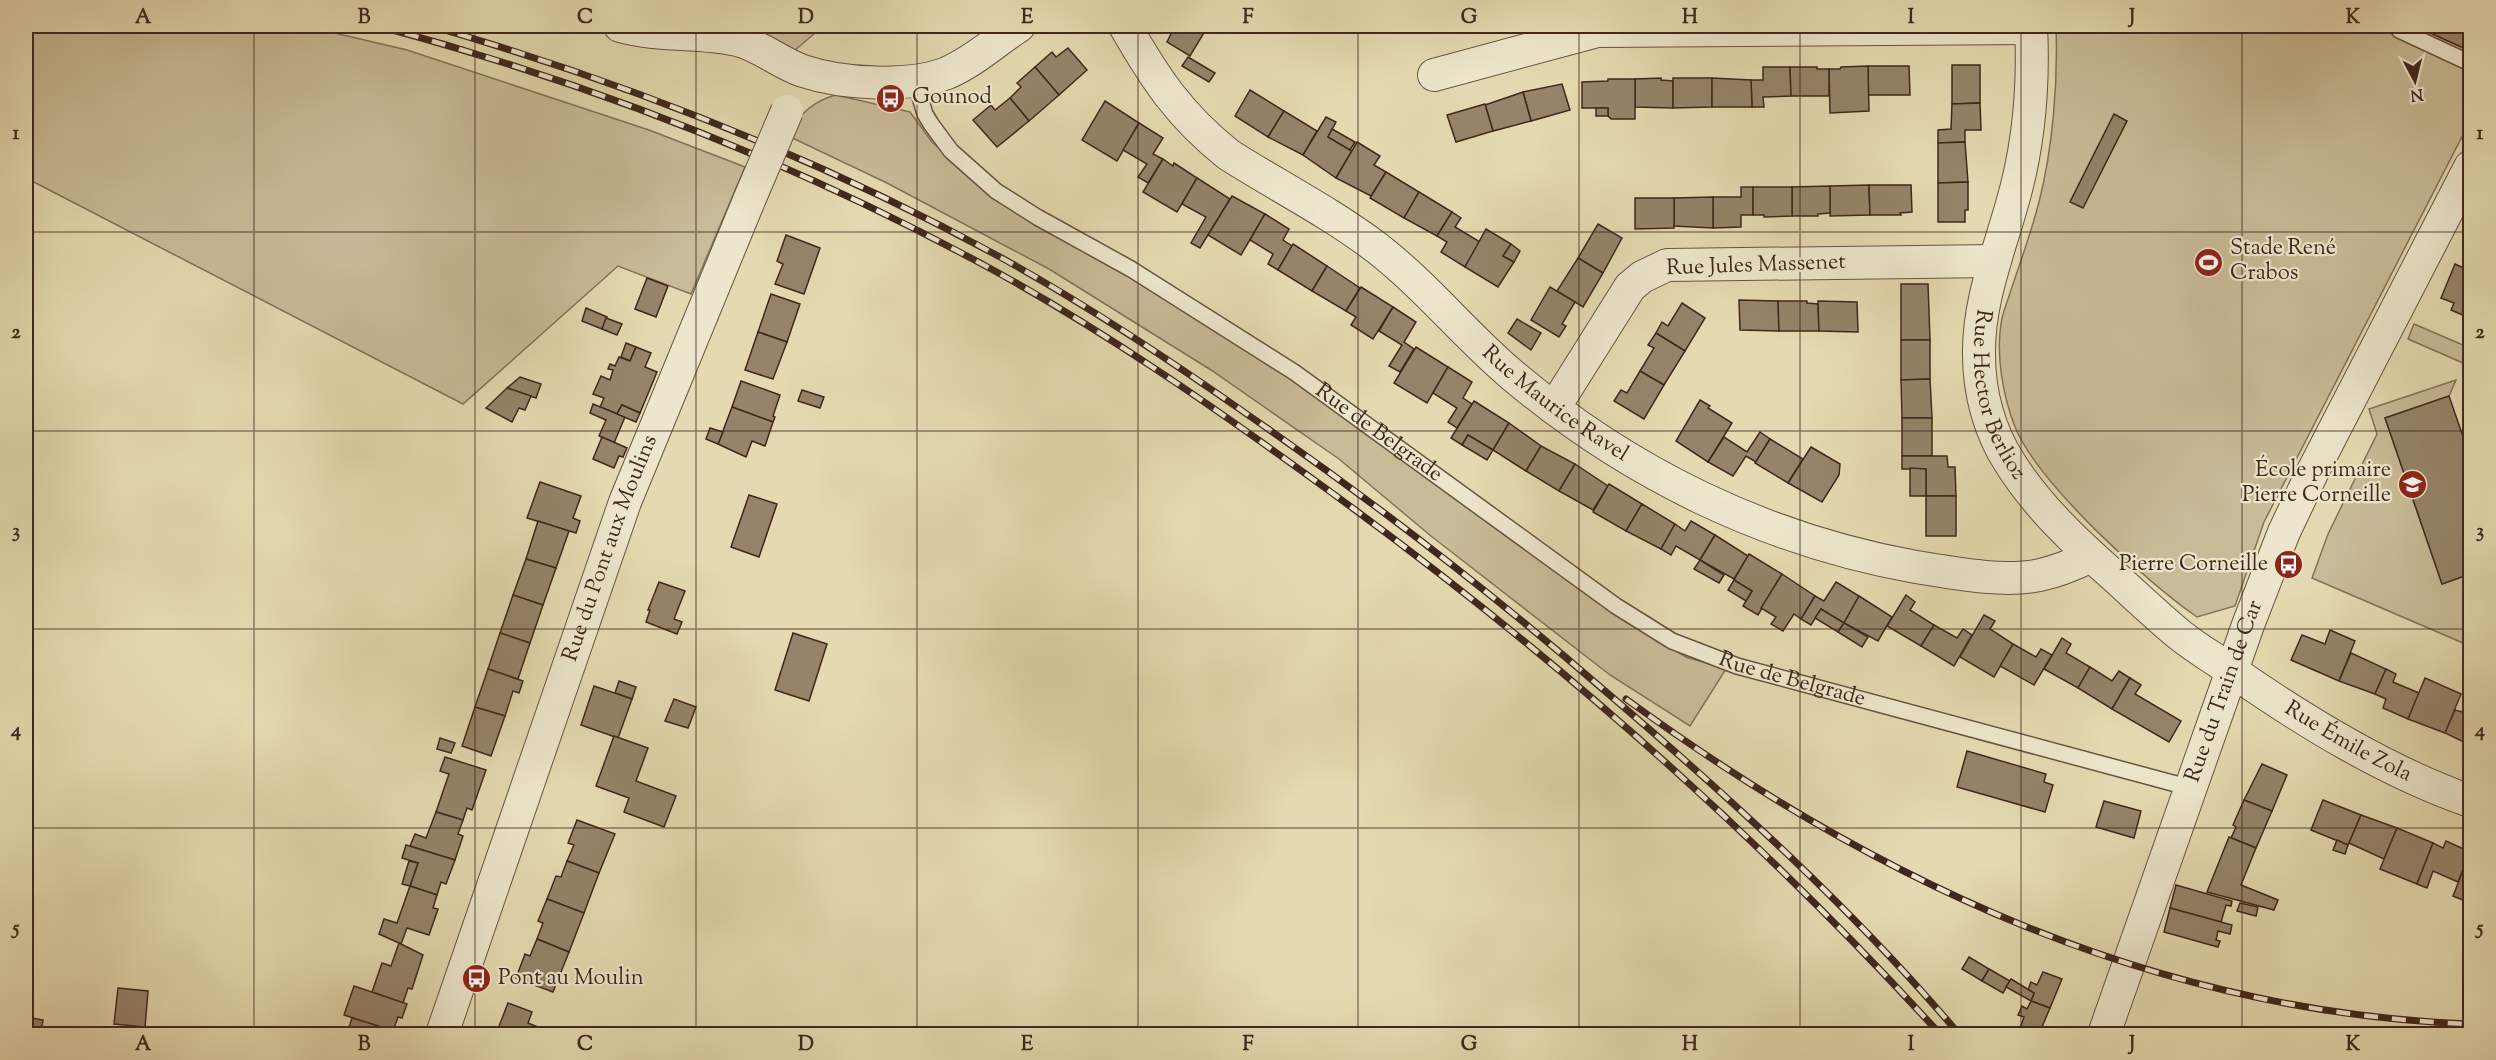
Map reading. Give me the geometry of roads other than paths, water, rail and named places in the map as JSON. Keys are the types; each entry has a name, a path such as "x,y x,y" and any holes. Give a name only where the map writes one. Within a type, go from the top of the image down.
{"street":[{"path":"620,26 672,35 739,41 803,71 852,80 915,80 938,76 961,66 1019,26"},
{"name":"Rue Maurice Ravel","path":"1125,26 1162,88 1211,141 1251,169 1358,234 1427,290 1494,359 1554,408 1615,451 1665,480 1742,518 1833,549 1926,568 2005,577 2037,576 2091,556"},
{"path":"1434,75 1597,28 2031,27"},
{"name":"Rue Hector Berlioz","path":"2031,27 2032,64 2028,129 2013,203 1987,290 1980,330 1979,371 1986,408 2001,448 2014,469 2048,512 2091,556 2181,636 2233,671"},
{"name":"Rue du Pont aux Moulins","path":"442,1035 625,502 803,71"},
{"name":"Rue du Train de Car","path":"2104,1035 2271,565 2301,495 2459,217 2470,167"},
{"name":"Rue Jules Massenet","path":"1554,408 1630,287 1642,277 1667,265 1995,261"},
{"name":"Rue Émile Zola","path":"2233,671 2363,752 2470,801"}],"lane":[{"path":"2399,30 2470,63"},
{"name":"Rue de Belgrade","path":"915,80 925,114 931,124 951,151 996,191 1037,217 1152,281 1294,372 1616,606 1664,637 1694,651 1748,669 2191,788"}],"railway":[{"path":"378,26 537,73 615,100 769,161 920,231 1034,293 1115,343 1310,477 1478,604 1560,671 1718,810 1868,957 1940,1034"},
{"path":"431,26 578,72 722,126 793,156 932,221 1000,257 1065,294 1159,354 1297,449 1387,515 1476,584 1652,731 1833,899 1877,943 1959,1034"},
{"path":"1626,699 1722,765 1820,826 1921,880 2024,926 2131,964 2241,994 2354,1014 2470,1024"}],"place":[{"name":"Gounod","path":"891,98"},
{"name":"Stade René Crabos","path":"2209,262"},
{"name":"École primaire Pierre Corneille","path":"2412,484"},
{"name":"Pierre Corneille","path":"2289,565"},
{"name":"Pont au Moulin","path":"477,979"}]}
